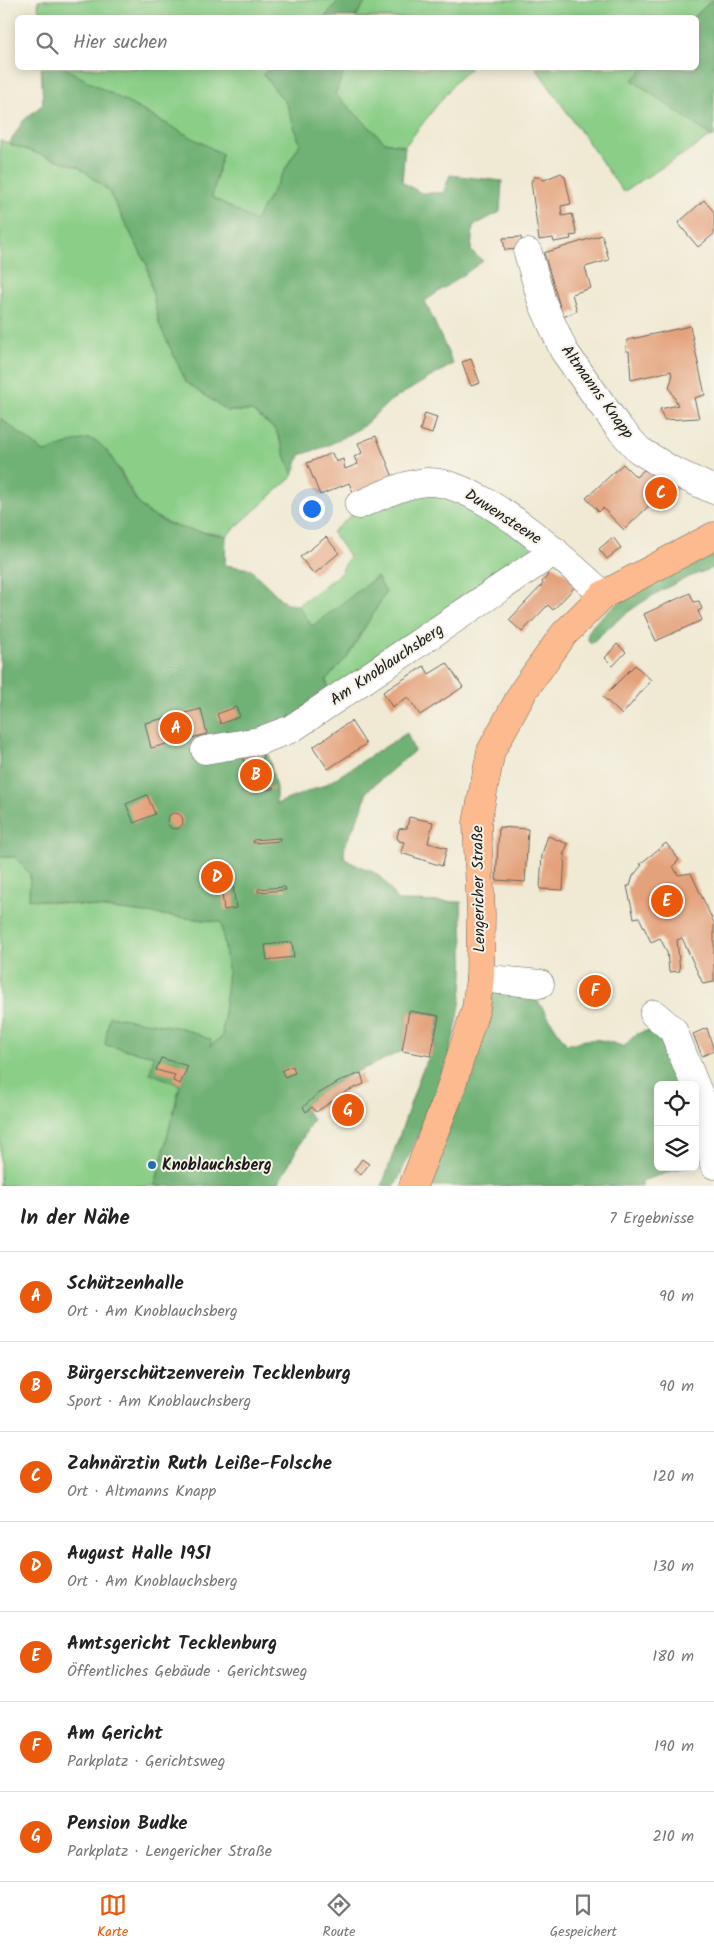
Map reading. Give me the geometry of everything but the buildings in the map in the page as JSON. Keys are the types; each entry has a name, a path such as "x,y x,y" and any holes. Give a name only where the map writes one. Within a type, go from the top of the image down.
{"main road":[{"name":"Lengericher Straße","path":"413,1186 433,1139 476,1008 480,978 481,914 476,823 492,751 524,690 559,642 603,595 714,536"}],"street":[{"name":"Altmanns Knapp","path":"528,253 542,302 564,351 618,428 640,450 671,470 713,486"},
{"name":"Duwensteene","path":"359,505 408,485 428,482 453,486 477,496 555,551 603,595"},
{"name":"Am Knoblauchsberg","path":"205,750 260,741 291,729 555,551"},
{"path":"480,978 540,984"},
{"path":"654,1014 673,1030 693,1081"},
{"path":"699,1094 705,1108 708,1168"}],"green space":[{"path":"38,0 339,0 327,15 39,15"},
{"path":"339,0 367,0 356,15 327,15"},
{"path":"367,0 712,0 697,15 357,15"},
{"path":"714,0 714,138 632,80 643,70 699,70 699,15 696,15"},
{"path":"41,70 68,70 222,154 212,197 255,221 300,144 287,105 263,74 268,70 345,70 335,94 385,142 405,146 402,182 421,193 443,193 450,175 502,181 500,212 473,226 471,251 483,261 425,301 453,364 390,401 362,427 327,446 300,455 293,476 276,430 252,411 227,411 186,382 159,324 147,265 108,190 79,167 9,144 23,121 43,104"},
{"path":"68,70 268,70 263,74 287,105 300,144 255,221 212,197 222,154"},
{"path":"345,70 469,70 456,81 405,146 385,142 334,94"},
{"path":"537,70 643,70 633,80 712,136 623,192"},
{"path":"0,140 79,167 108,190 147,265 159,324 227,411 252,411 276,430 293,476 226,536 180,528 152,515 138,503 120,470 88,439 44,453 0,418"},
{"path":"0,418 44,452 83,440 96,441 103,447 117,466 133,497 147,511 157,518 179,527 226,536 225,565 250,569 286,604 298,605 312,626 377,577 386,592 347,657 326,680 331,696 265,740 276,788 276,804 325,785 407,733 414,751 367,791 362,809 345,845 344,856 353,864 371,871 380,877 397,901 461,902 463,978 453,1041 427,1115 395,1186 382,1186 421,1073 433,1049 440,1015 409,1011 402,1051 337,1082 303,1107 313,1119 277,1186 155,1186 180,1085 150,1073 154,1056 105,1045 109,1016 182,1028 211,1040 210,1046 222,1037 228,970 221,922 29,899 30,874 15,857 0,857"},
{"path":"428,485 550,551 331,696 326,680 347,657 386,592 376,577 312,627 298,605 341,573 349,556 332,532 361,507"},
{"path":"714,552 714,568 664,589 618,620 591,644 587,638 592,626 621,601 683,566"},
{"path":"0,857 15,857 30,874 29,899 221,922 228,970 222,1037 210,1046 211,1040 182,1028 106,1045 155,1056 180,1085 155,1186 0,1186"},
{"path":"494,989 521,991 535,997 567,1045 596,1040 624,1047 633,1037 642,1032 665,1033 689,1081 654,1081 654,1171 673,1171 641,1181 643,1186 425,1186"}],"place":[{"name":"Zahnärztin Ruth Leiße-Folsche","path":"661,493"},
{"name":"Schützenhalle","path":"176,728"},
{"name":"Bürgerschützenverein Tecklenburg","path":"256,775"},
{"name":"August Halle 1951","path":"217,877"},
{"name":"Amtsgericht Tecklenburg","path":"667,901"},
{"name":"Am Gericht","path":"595,991"},
{"name":"Pension Budke","path":"348,1110"},
{"name":"Knoblauchsberg","path":"152,1165"}]}
